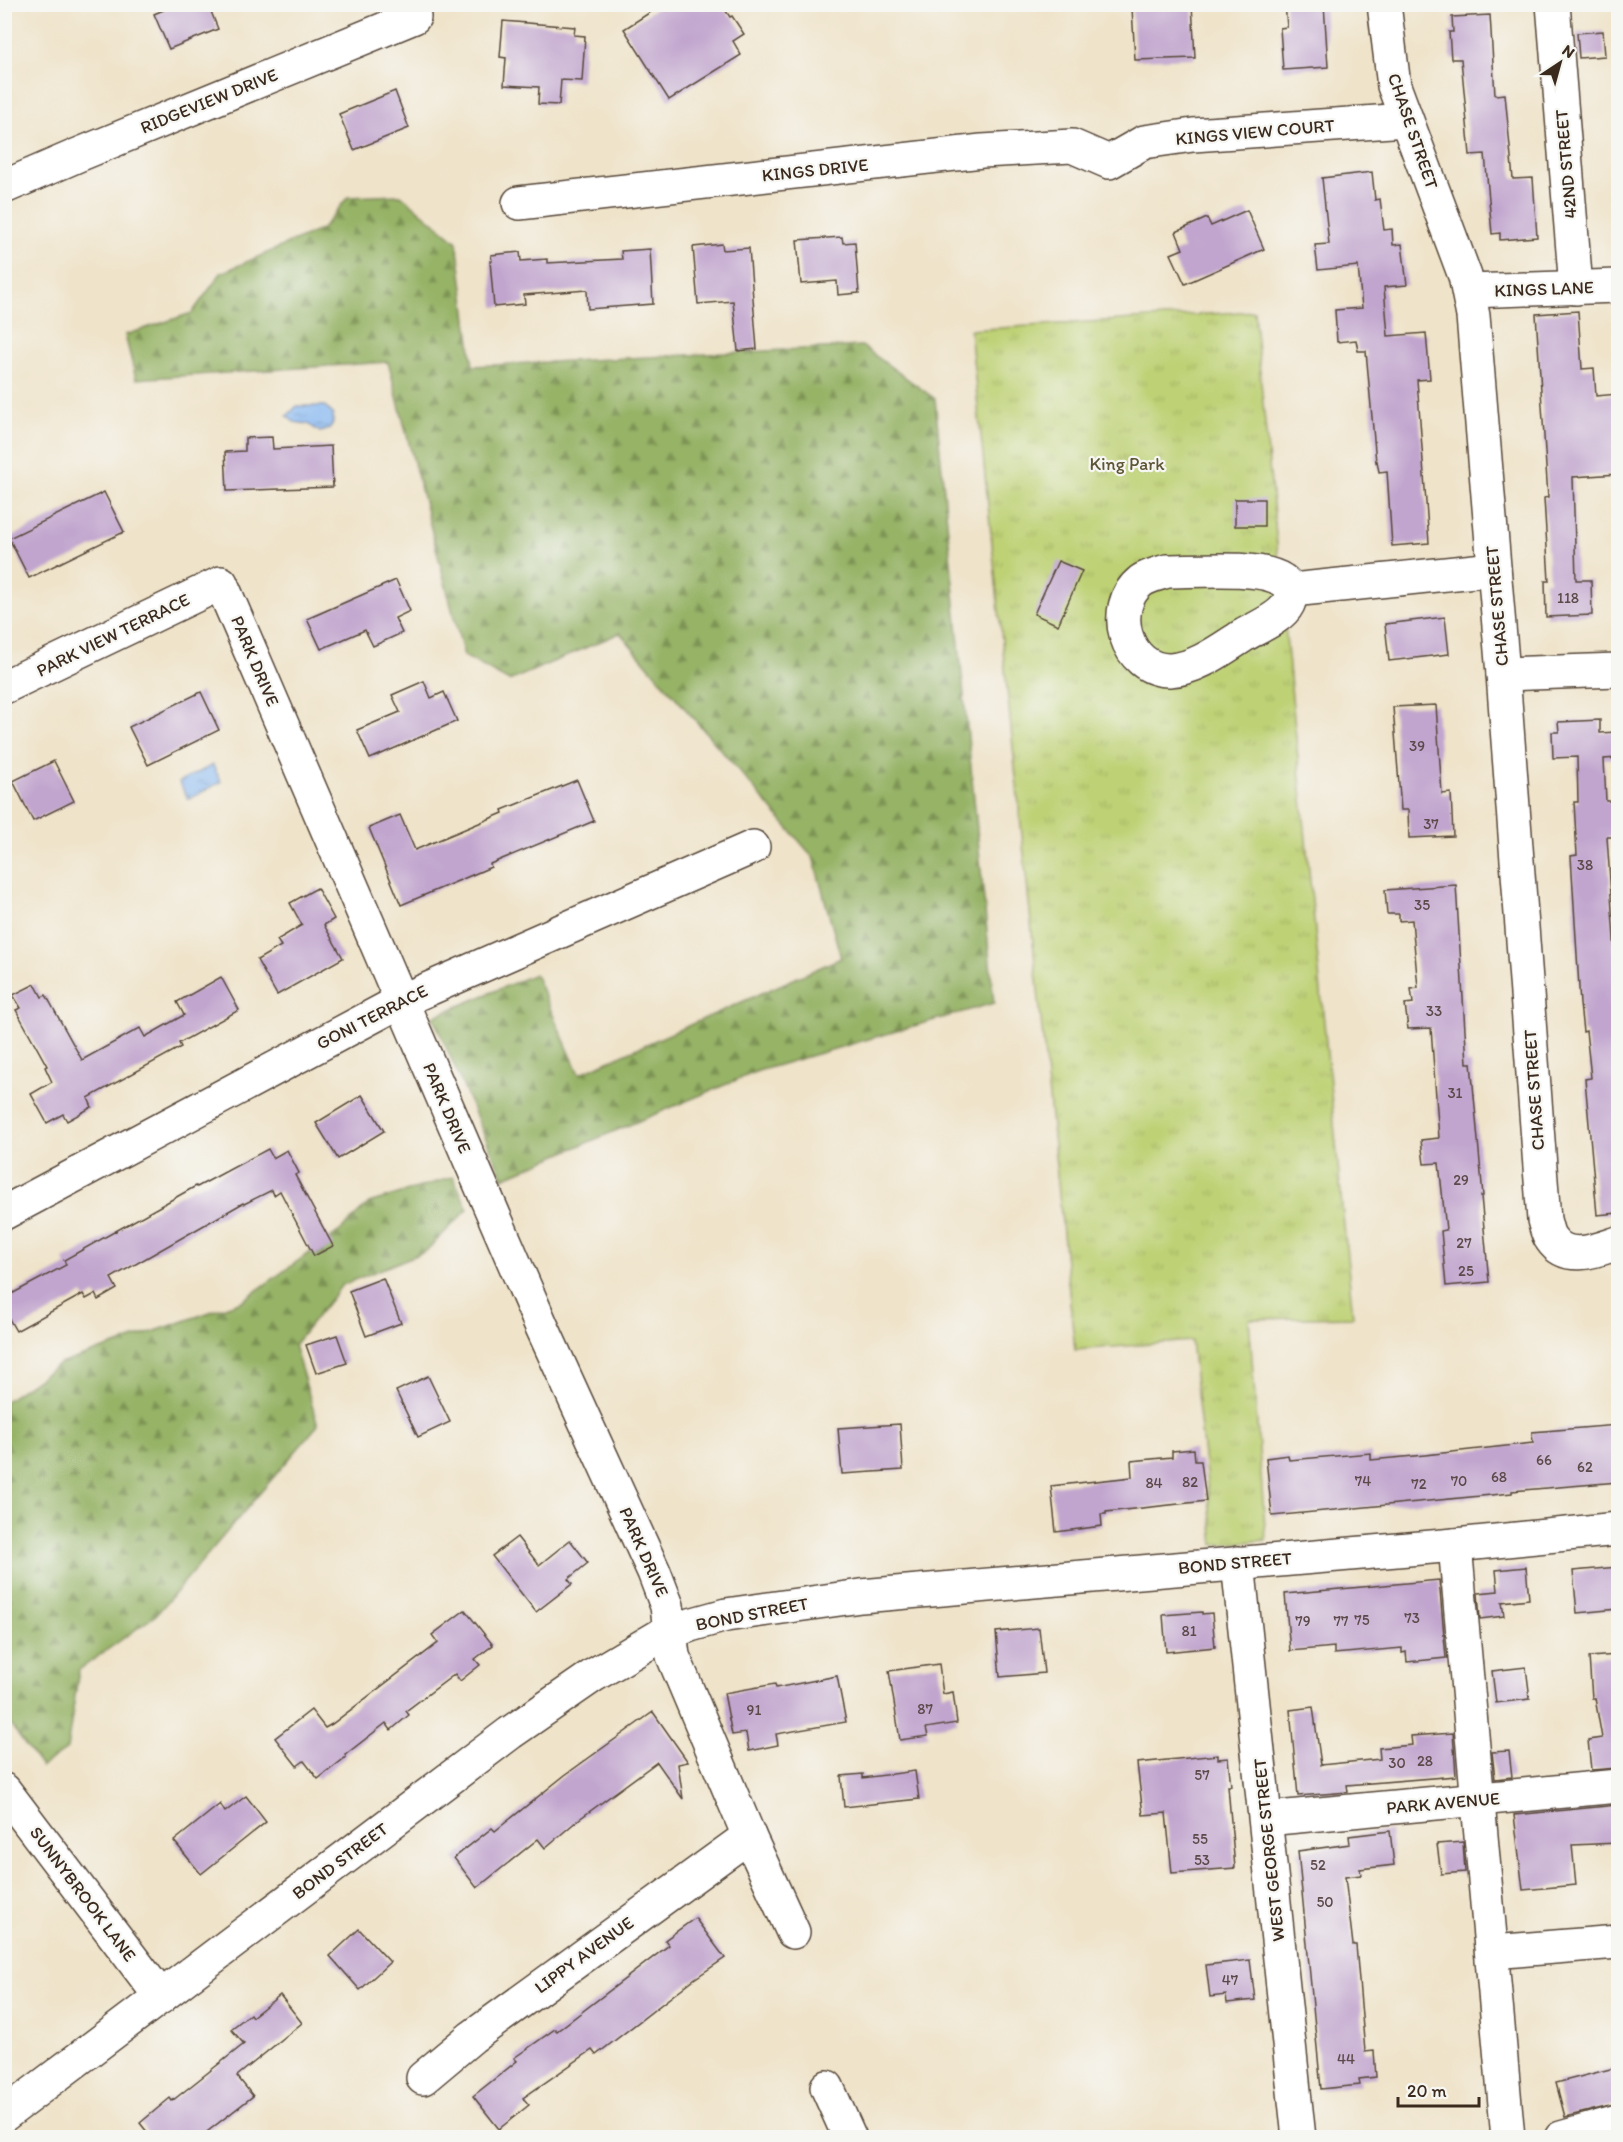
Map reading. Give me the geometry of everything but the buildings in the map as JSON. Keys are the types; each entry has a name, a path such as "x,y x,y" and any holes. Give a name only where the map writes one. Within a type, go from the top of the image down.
{"street":[{"name":"CHASE STREET","path":"1384,4 1394,86 1469,291 1473,316 1503,674 1544,1220 1550,1238 1564,1250 1584,1254 1618,1244"},
{"name":"42ND STREET","path":"1553,4 1576,288"},
{"name":"RIDGEVIEW DRIVE","path":"4,187 78,154 414,17"},
{"name":"KINGS VIEW COURT","path":"1109,162 1144,142 1193,135 1406,120"},
{"name":"KINGS DRIVE","path":"519,203 982,151 1072,146 1109,162"},
{"name":"KINGS LANE","path":"1469,291 1618,286"},
{"path":"1292,590 1494,569"},
{"path":"1167,572 1267,573 1282,580 1292,590 1288,604 1277,616 1205,659 1180,668 1168,670 1153,667 1127,642 1123,626 1123,610 1135,587 1142,580 1153,575 1167,572"},
{"name":"PARK VIEW TERRACE","path":"4,687 221,583"},
{"name":"PARK DRIVE","path":"221,583 542,1327 654,1572 667,1606 671,1632"},
{"path":"1503,674 1618,670"},
{"name":"GONI TERRACE","path":"4,1213 401,1001 753,847"},
{"name":"BOND STREET","path":"4,2115 510,1733 594,1675 671,1632 726,1615 838,1599 1455,1545 1618,1528"},
{"path":"1455,1545 1508,2138"},
{"name":"WEST GEORGE STREET","path":"1238,1563 1299,2138"},
{"path":"671,1632 673,1656 748,1836 793,1932"},
{"name":"PARK AVENUE","path":"1266,1820 1618,1786"},
{"name":"SUNNYBROOK LANE","path":"4,1790 161,1997"},
{"name":"LIPPY AVENUE","path":"423,2078 472,2037 748,1836"},
{"path":"1492,1952 1618,1942"},
{"path":"827,2087 850,2138"},
{"path":"1561,2138 1618,2122"}],"green space":[{"path":"401,195 457,242 473,366 862,346 935,399 994,1003 758,1071 503,1178 433,1017 535,974 579,1074 841,958 813,857 620,633 509,681 464,656 388,362 136,379 125,335 192,313 221,273 322,229 348,197"},
{"name":"King Park","path":"1254,311 1353,1317 1249,1319 1266,1540 1214,1545 1191,1341 1075,1350 970,330"},
{"path":"453,1177 468,1209 426,1251 342,1285 294,1345 318,1425 156,1615 79,1670 67,1749 41,1767 5,1717 4,1402 60,1364 242,1301 341,1230 369,1203"}],"water":[{"path":"297,406 325,406 333,414 332,424 327,430 320,432 308,424 294,422 287,416"},
{"path":"213,765 221,782 188,799 179,782"}]}
